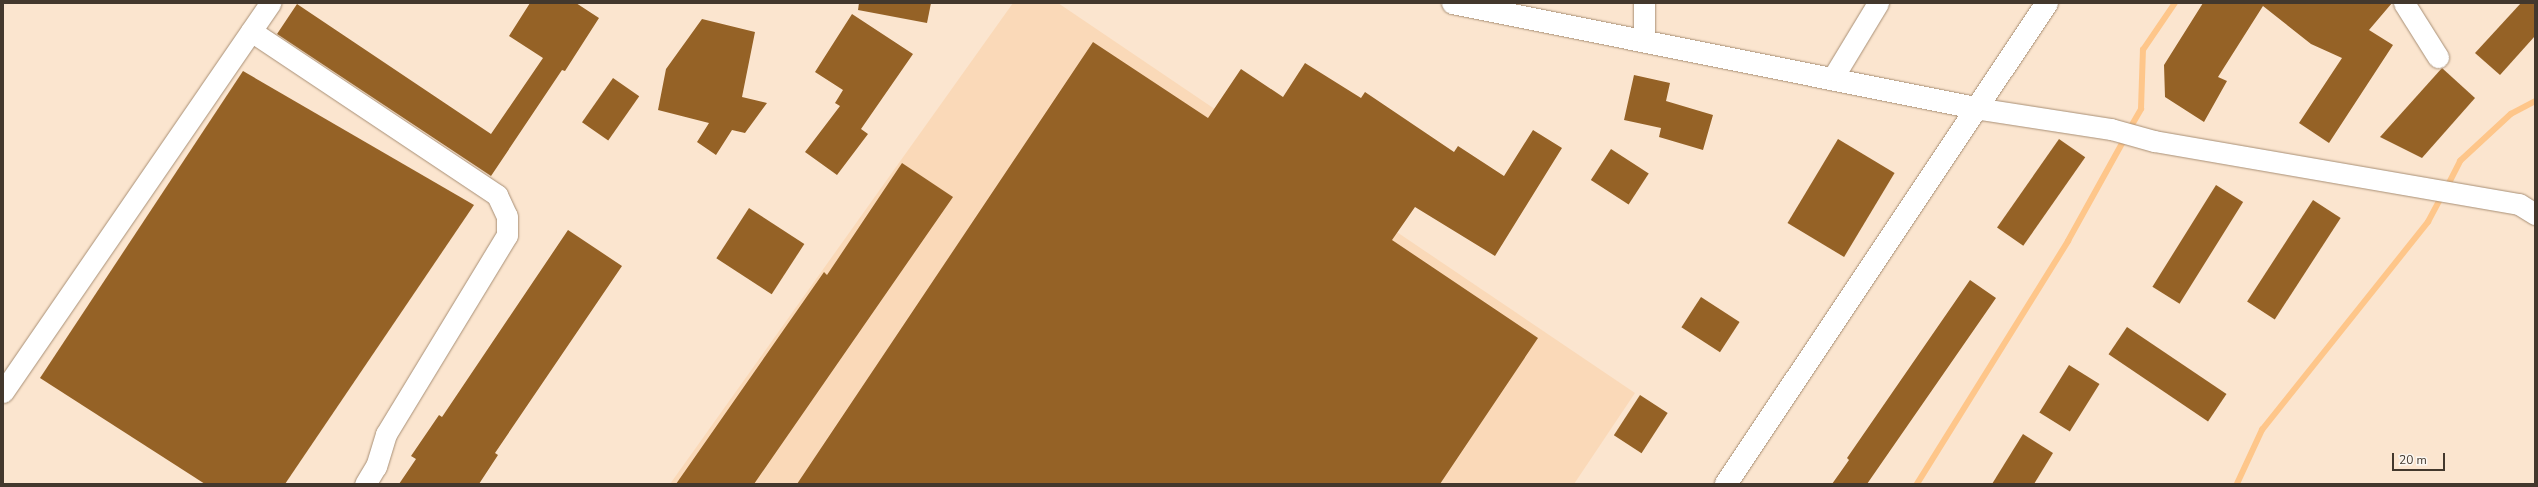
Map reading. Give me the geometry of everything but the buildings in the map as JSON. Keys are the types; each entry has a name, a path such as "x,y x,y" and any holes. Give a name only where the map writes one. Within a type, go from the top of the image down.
{"main road":[{"path":"1452,3 1975,108"},
{"path":"1726,484 1975,108 2047,3"}],"street":[{"path":"3,392 270,3"},
{"path":"1644,3 1644,42"},
{"path":"1832,79 1878,3"},
{"path":"2404,3 2438,57"},
{"path":"251,31 497,195 507,216 507,235 386,434 376,466 365,484"},
{"path":"1975,108 2111,130 2154,141 2463,196 2519,204 2535,214"}],"shaded area":[{"path":"1013,3 1058,3 1635,393 1574,484 670,484"}],"waterway":[{"path":"2129,130 2141,109 2143,50 2175,3"},
{"path":"2447,187 2460,161 2511,114 2535,101"},
{"path":"1917,484 2068,241 2125,138"},
{"path":"2237,484 2262,430 2428,222 2443,194"}]}
